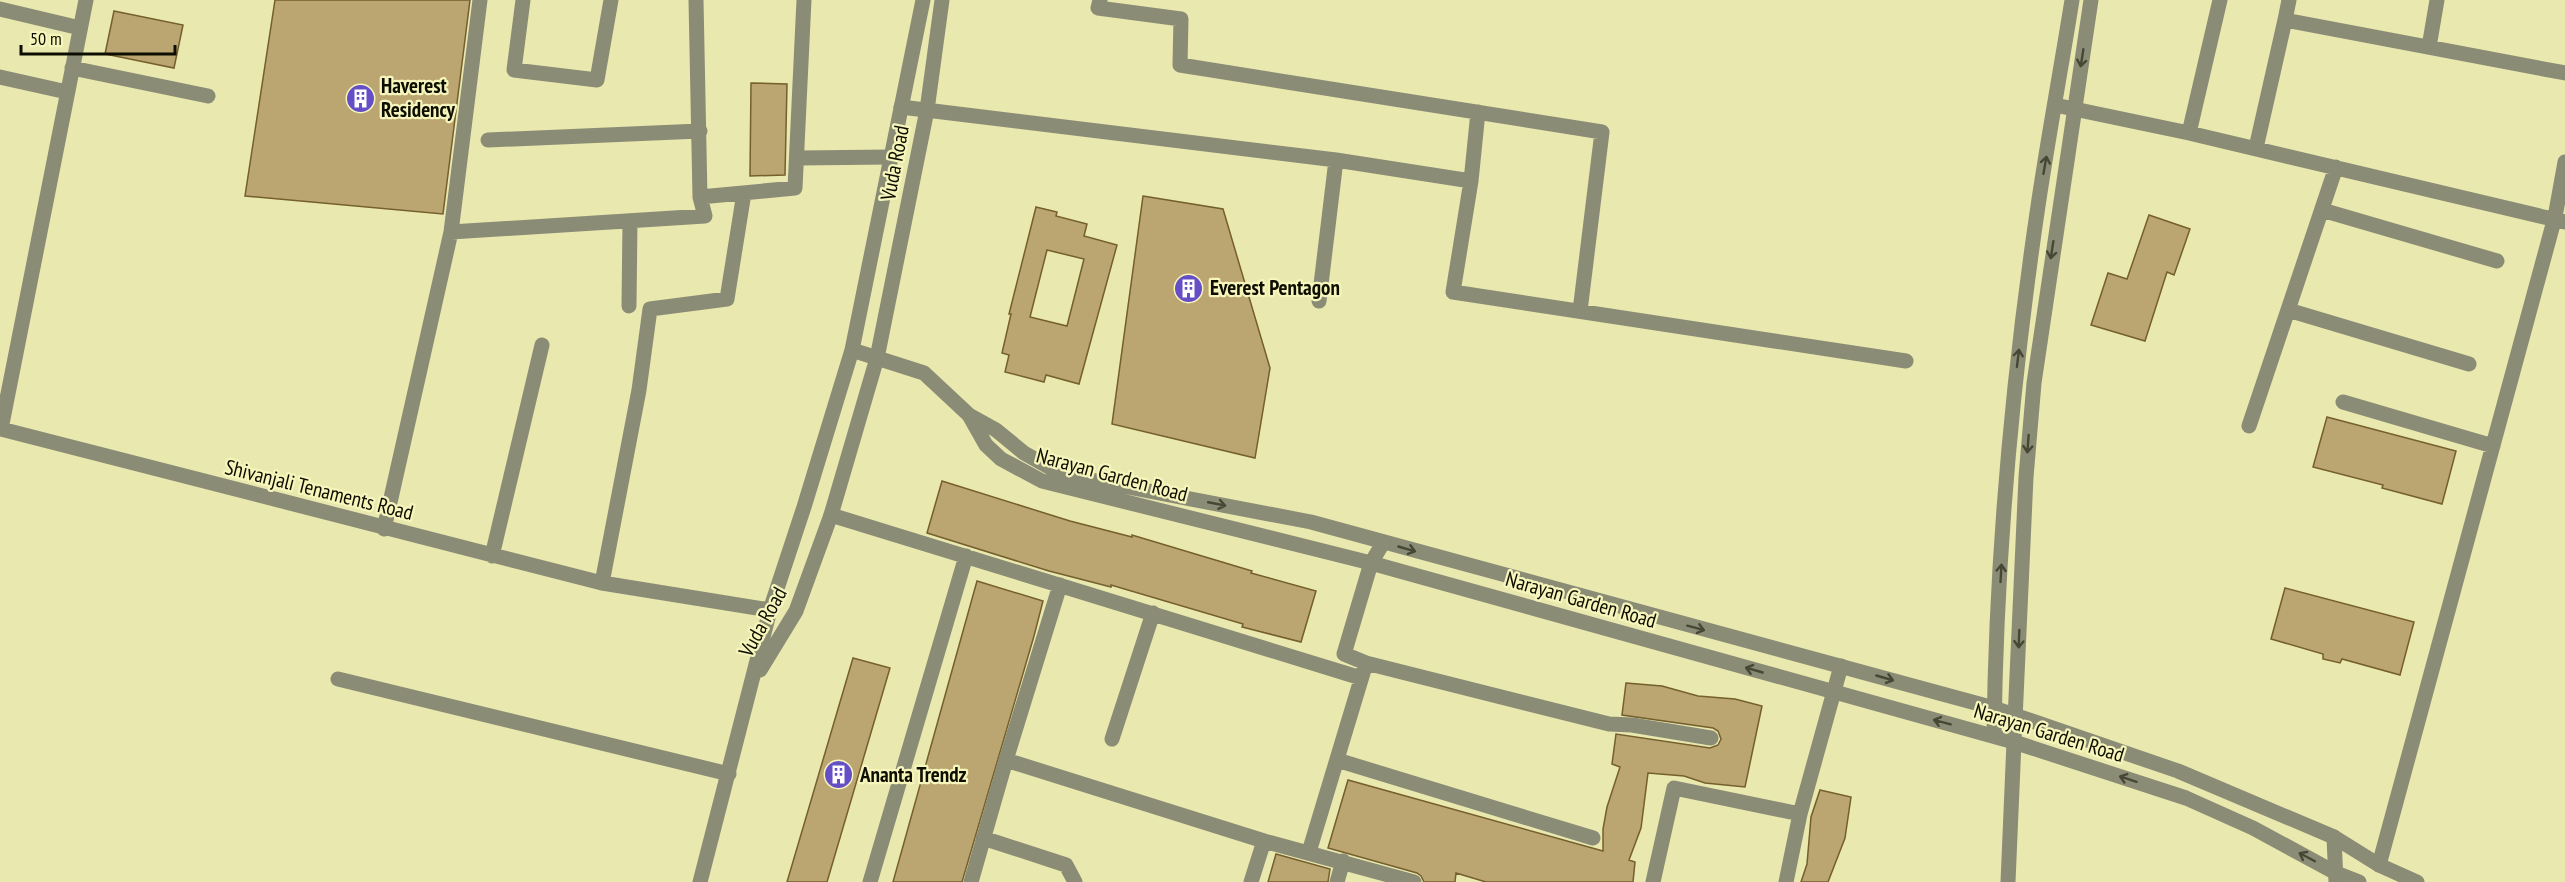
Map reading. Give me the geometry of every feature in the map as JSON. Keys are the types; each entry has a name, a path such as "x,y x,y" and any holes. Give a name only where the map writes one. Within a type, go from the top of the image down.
{"street":[{"name":"Shivanjali Tenaments Road","path":"86,0 1,429 384,529 602,583 770,610"},
{"path":"384,529 451,232 480,0"},
{"path":"523,0 514,70 597,80 611,0"},
{"path":"451,232 705,216 700,197 696,0"},
{"path":"700,197 795,188 804,0"},
{"name":"Vuda Road","path":"753,683 770,610 852,350 923,0"},
{"name":"Vuda Road","path":"753,683 796,611 831,515 877,358 927,110 942,0"},
{"path":"1100,0 1098,8 1181,19 1180,65 1602,132 1580,311"},
{"path":"1994,736 2006,471 2012,414 2038,206 2072,0"},
{"path":"2008,882 2030,416 2040,329 2091,0"},
{"path":"2188,133 2220,0"},
{"path":"2256,148 2289,0"},
{"path":"2429,47 2437,0"},
{"path":"0,9 80,28"},
{"path":"2285,20 2565,73"},
{"path":"72,68 208,96"},
{"path":"0,77 68,92"},
{"path":"2055,105 2256,148 2560,219"},
{"path":"901,107 1336,160 1471,181"},
{"path":"1478,112 1471,181 1453,292 1906,361"},
{"path":"488,140 700,131"},
{"path":"797,158 891,157"},
{"path":"1319,301 1336,160"},
{"path":"2379,865 2493,446 2560,219 2565,162"},
{"path":"2249,426 2336,167"},
{"path":"602,583 639,390 650,309 727,299 744,193"},
{"path":"2322,210 2497,261"},
{"path":"629,306 630,221"},
{"path":"2288,310 2469,364"},
{"path":"492,556 542,345"},
{"path":"852,350 924,373 969,415"},
{"path":"2343,402 2493,446"},
{"name":"Narayan Garden Road","path":"969,415 996,430 1024,453 1056,471 1076,477 1311,522 2016,715 2178,771 2334,837 2379,865 2417,882"},
{"name":"Narayan Garden Road","path":"969,415 986,445 1001,459 1042,481 1371,563 2014,742 2186,798 2253,828 2336,877 2359,882"},
{"path":"831,515 1153,613 1364,671 1609,724 1632,724 1711,738"},
{"path":"1364,671 1344,654 1371,563 1383,543"},
{"path":"870,882 966,556"},
{"path":"971,882 1060,585"},
{"path":"1112,739 1153,613"},
{"path":"1786,882 1800,814 1841,666"},
{"path":"1309,852 1364,671"},
{"path":"338,679 729,774"},
{"path":"700,882 753,683"},
{"path":"1006,760 1264,841 1414,882"},
{"path":"1337,760 1593,838"},
{"path":"1653,882 1674,788 1800,814"},
{"path":"2334,837 2336,877"},
{"path":"983,838 1066,865 1075,882"},
{"path":"1251,882 1264,841"},
{"path":"1337,882 1343,861"}],"building":[{"name":"Haverest Residency","path":"275,0 470,0 443,214 245,196"},
{"path":"114,11 183,25 174,68 105,54"},
{"path":"751,83 787,84 785,175 750,176"},
{"name":"Everest Pentagon","path":"1143,196 1223,209 1270,368 1255,458 1112,424"},
{"path":"1036,207 1057,212 1056,216 1087,224 1084,236 1117,245 1079,384 1046,375 1044,382 1005,372 1009,355 1002,353 1011,314 1009,314","holes":["1047,250 1084,259 1067,326 1030,317"]},
{"path":"2149,215 2190,229 2174,275 2167,272 2145,341 2091,325 2108,273 2127,279"},
{"path":"2327,417 2456,451 2442,504 2382,488 2383,485 2313,467"},
{"path":"942,481 1070,521 1132,537 1132,535 1316,591 1301,642 1242,627 1243,624 1111,585 1111,587 1049,571 927,533"},
{"path":"977,581 1043,601 1034,636 962,882 893,882"},
{"path":"2285,588 2414,622 2400,675 2342,659 2340,663 2323,659 2323,654 2271,639"},
{"name":"Ananta Trendz","path":"853,658 890,668 827,882 787,882"},
{"path":"1626,683 1662,686 1698,696 1735,699 1762,706 1745,787 1705,783 1684,776 1648,773 1641,828 1629,860 1635,862 1633,882 1486,882 1456,873 1455,882 1424,882 1417,873 1328,848 1348,780 1603,851 1603,829 1607,807 1620,767 1612,764 1616,734 1710,748 1718,745 1721,739 1718,731 1713,728 1622,715"},
{"path":"1820,790 1851,797 1845,838 1828,882 1801,882 1807,864 1811,817"},
{"path":"1276,854 1330,869 1328,882 1268,882"}],"place":[{"name":"Haverest Residency","path":"360,98"},
{"name":"Everest Pentagon","path":"1189,288"},
{"name":"Ananta Trendz","path":"839,775"}]}
